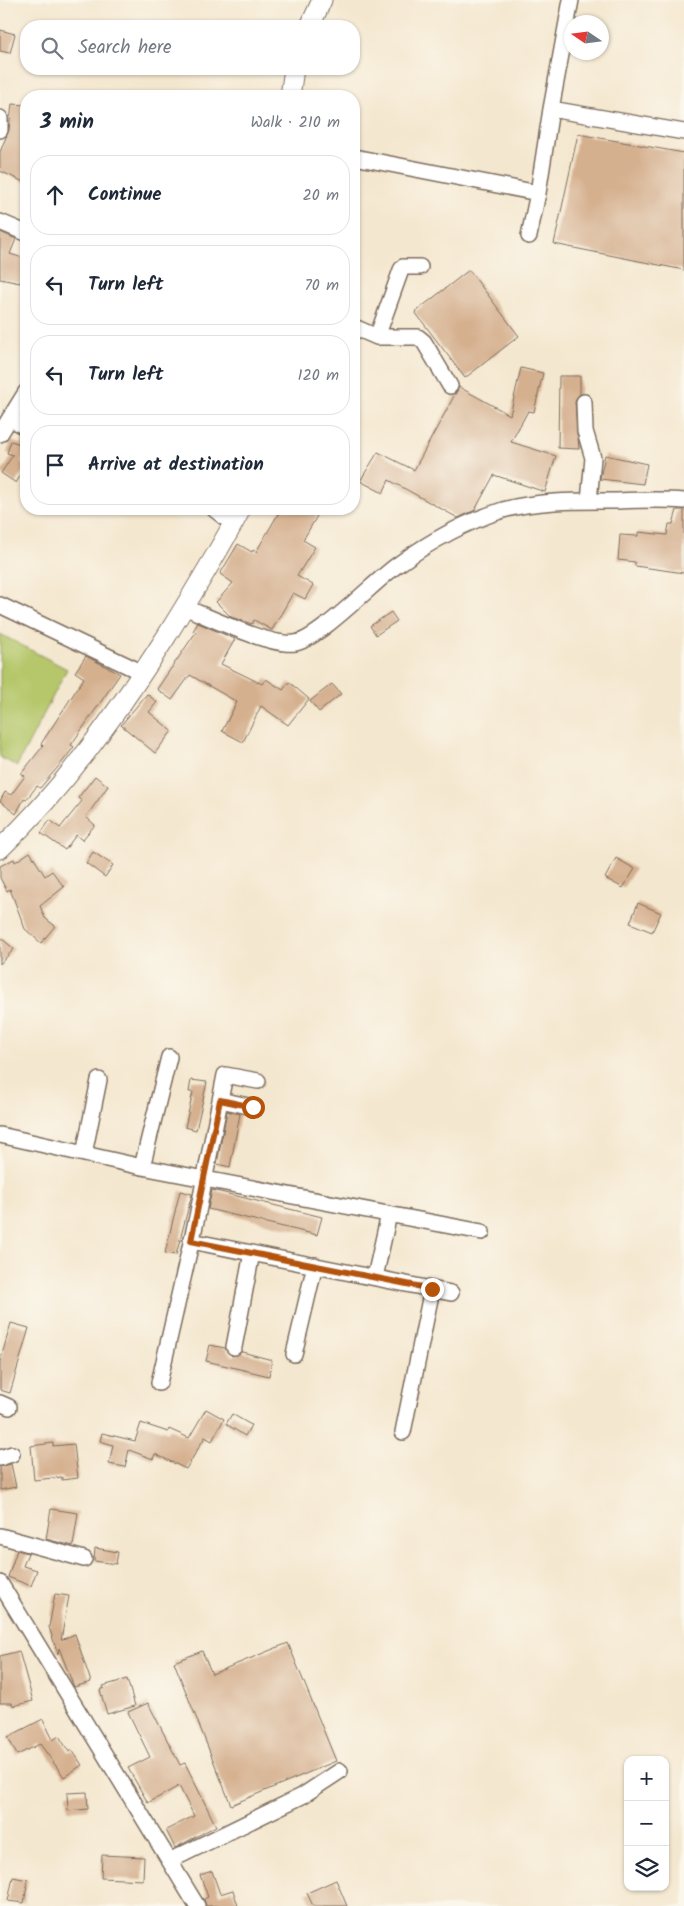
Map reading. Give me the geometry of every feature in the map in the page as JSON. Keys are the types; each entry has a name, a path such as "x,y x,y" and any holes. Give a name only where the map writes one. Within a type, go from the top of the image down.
{"main road":[{"path":"313,20 322,0"},
{"path":"291,90 293,75"},
{"path":"0,849 26,824 72,772 143,673 184,608 237,517"}],"street":[{"path":"529,236 538,193 570,0"},
{"path":"551,109 684,132"},
{"path":"0,118 0,130"},
{"path":"360,158 538,193"},
{"path":"0,222 20,230"},
{"path":"377,337 400,270 403,268 420,267"},
{"path":"360,330 377,337 418,337 424,342 450,386"},
{"path":"0,434 20,402"},
{"path":"584,402 585,431 593,458 589,501"},
{"path":"10,418 20,424"},
{"path":"184,608 275,642 295,644 313,636 396,566 469,522 504,510 531,505 589,501 684,501"},
{"path":"0,605 143,673"},
{"path":"142,1167 169,1057"},
{"path":"158,1383 191,1241 225,1074 258,1081"},
{"path":"84,1154 100,1080"},
{"path":"220,1100 253,1107"},
{"path":"0,1135 142,1167 482,1232"},
{"path":"375,1277 389,1214"},
{"path":"191,1241 451,1293"},
{"path":"234,1347 252,1253"},
{"path":"294,1354 315,1266"},
{"path":"403,1432 432,1289"},
{"path":"0,1536 84,1559"},
{"path":"0,1583 6,1605 171,1860 197,1906"},
{"path":"171,1860 302,1796 340,1771"}],"green space":[{"path":"0,634 67,669 17,766 0,757"}],"building":[{"path":"0,30 15,34 10,53 0,51"},
{"path":"12,104 20,105 20,180 0,171 0,152 9,130"},
{"path":"578,134 684,153 684,270 554,244"},
{"path":"0,232 16,239 10,254 20,257 20,283 0,279"},
{"path":"469,270 519,336 465,378 415,312"},
{"path":"521,368 543,373 534,412 528,411 511,442 556,456 545,492 494,475 475,510 458,518 389,480 383,493 360,481 378,452 414,470 459,387 510,415"},
{"path":"559,376 580,376 580,394 575,402 579,449 558,448"},
{"path":"11,441 20,444 20,476 16,483 1,473 13,455 7,453"},
{"path":"605,455 647,464 643,484 600,479"},
{"path":"677,510 684,510 684,573 635,566 635,562 618,560 620,535 638,536 638,532 667,535 669,524 673,524"},
{"path":"278,515 317,516 303,540 315,547 297,576 313,585 305,599 293,593 272,630 254,620 252,624 231,617 216,602 233,583 220,574 238,544 252,552 253,550 256,552"},
{"path":"391,612 397,621 376,635 370,626"},
{"path":"198,623 235,639 221,664 262,684 266,679 283,690 289,682 309,699 288,725 261,706 243,742 222,731 237,702 190,675 172,700 157,689 196,632 193,631"},
{"path":"86,656 120,674 71,745 74,747 40,788 37,786 26,800 24,799 16,814 0,801 5,792 11,795 25,776 21,774 43,746 41,744 84,678 75,672"},
{"path":"332,684 341,694 319,712 310,701"},
{"path":"147,694 157,702 149,712 172,731 155,753 121,725"},
{"path":"95,776 108,786 86,817 95,825 82,840 76,835 65,850 41,833 50,820 60,828 82,801 78,798"},
{"path":"30,852 45,876 52,871 64,887 40,906 45,918 55,926 41,943 25,929 10,889 7,891 0,878 0,866 14,859 15,862"},
{"path":"93,852 113,865 105,877 86,863"},
{"path":"616,858 635,869 623,888 605,878"},
{"path":"638,903 661,913 652,932 630,923"},
{"path":"0,937 14,949 0,964"},
{"path":"191,1080 207,1082 196,1130 185,1127 193,1092 189,1092"},
{"path":"227,1111 240,1114 230,1167 217,1164"},
{"path":"212,1190 322,1217 317,1235 208,1209"},
{"path":"180,1191 192,1194 176,1255 165,1253"},
{"path":"11,1323 29,1328 10,1393 0,1390 0,1362"},
{"path":"210,1345 225,1348 232,1356 242,1352 272,1360 269,1376 206,1361"},
{"path":"206,1409 224,1419 212,1441 205,1437 186,1469 155,1454 153,1459 129,1450 125,1467 109,1464 113,1445 100,1441 102,1433 135,1441 141,1423 168,1432 169,1429 189,1438"},
{"path":"232,1414 251,1425 245,1436 226,1424"},
{"path":"53,1443 53,1446 74,1444 78,1478 62,1480 62,1477 34,1480 31,1446"},
{"path":"11,1464 16,1487 0,1490 0,1467"},
{"path":"51,1509 78,1513 73,1546 46,1539"},
{"path":"95,1548 118,1552 116,1564 94,1561"},
{"path":"17,1550 28,1553 23,1566 37,1570 31,1586 8,1577"},
{"path":"55,1594 69,1596 61,1640 75,1634 91,1682 74,1687 59,1648 58,1654 49,1627"},
{"path":"288,1643 336,1761 231,1805 174,1662 202,1651 212,1674"},
{"path":"19,1651 33,1701 13,1706 12,1703 0,1703 0,1656"},
{"path":"127,1679 135,1706 107,1714 100,1690 104,1688 103,1686"},
{"path":"148,1703 180,1765 185,1763 216,1826 175,1848 166,1830 194,1816 179,1786 148,1803 128,1768 150,1757 128,1712"},
{"path":"43,1719 53,1740 59,1736 69,1752 72,1750 82,1765 64,1777 40,1744 17,1755 8,1737"},
{"path":"87,1792 88,1809 68,1811 67,1793"},
{"path":"102,1855 144,1857 143,1880 101,1878"},
{"path":"212,1871 220,1894 233,1890 238,1906 206,1906 204,1899 208,1897 200,1875"},
{"path":"13,1877 28,1880 24,1903 8,1901"},
{"path":"336,1880 347,1906 313,1906 307,1893"}],"route":[{"path":"253,1107 220,1100 191,1241 432,1289"}]}
